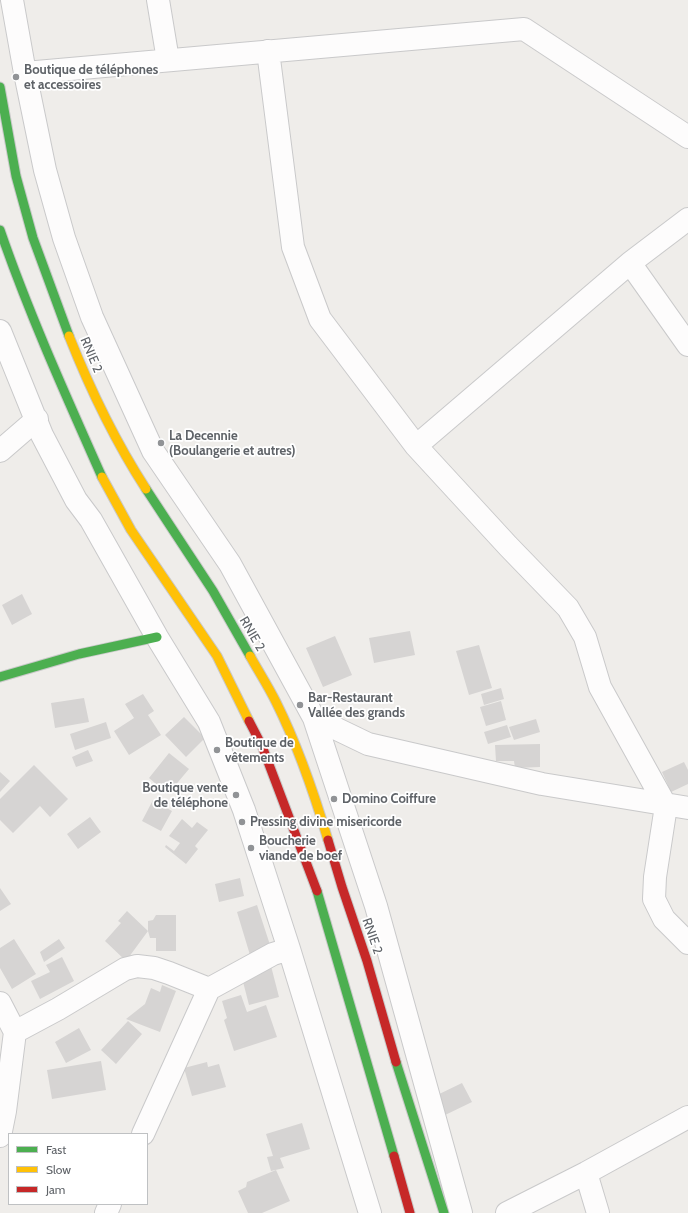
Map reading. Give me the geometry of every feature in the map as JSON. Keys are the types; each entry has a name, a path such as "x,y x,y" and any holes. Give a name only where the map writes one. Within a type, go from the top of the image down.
{"main road":[{"name":"RNIE 2","path":"0,87 16,176 34,238 58,309 84,373 130,464 212,591 272,695 298,752 319,810 342,888 367,961 392,1051 444,1213"},
{"path":"0,230 15,273 49,358 104,483 131,530 217,656 262,746 314,880 410,1213"},
{"path":"0,677 79,654 158,637"}],"street":[{"path":"12,0 45,170 64,238 92,317 153,451 230,564 314,718 376,906 461,1213"},
{"path":"158,0 168,60"},
{"path":"25,73 524,29 688,137"},
{"path":"268,51 293,247 320,319 416,446 508,546 568,608 585,637 600,687 666,806 655,877 654,899 664,919 688,943"},
{"path":"416,446 630,263 688,219"},
{"path":"630,263 688,345"},
{"path":"0,331 37,419 42,435 76,500 91,520 209,722 244,810 370,1213"},
{"path":"0,451 37,419"},
{"path":"314,718 368,744 542,784 666,806 688,808"},
{"path":"143,1133 209,989 274,954 288,949"},
{"path":"15,1032 58,1009 125,969 137,966 154,968 209,989"},
{"path":"0,1003 15,1032 5,1111 0,1136"},
{"path":"507,1213 586,1173 688,1118"},
{"path":"586,1173 598,1213"}],"building":[{"path":"22,594 32,614 12,625 2,605"},
{"path":"410,631 415,655 374,663 369,638"},
{"path":"335,636 352,675 323,687 306,648"},
{"path":"479,645 492,688 469,695 456,651"},
{"path":"501,688 504,699 484,705 481,694"},
{"path":"143,694 154,711 148,715 161,735 129,755 114,731 134,718 125,704"},
{"path":"84,698 89,722 55,728 51,703"},
{"path":"501,701 506,720 486,726 480,707"},
{"path":"184,717 205,738 186,757 165,735"},
{"path":"536,719 540,732 514,740 509,727"},
{"path":"106,722 111,738 75,750 70,734"},
{"path":"507,725 511,737 488,744 484,732"},
{"path":"540,744 540,767 515,768 514,761 496,761 495,745"},
{"path":"88,750 93,761 76,767 72,757"},
{"path":"169,753 189,769 168,794 149,778"},
{"path":"684,762 688,770 688,784 671,792 662,772"},
{"path":"34,765 68,799 50,817 40,806 13,833 0,820 0,799"},
{"path":"0,772 10,781 0,792"},
{"path":"153,800 172,811 161,831 142,821"},
{"path":"90,817 101,832 78,849 67,834"},
{"path":"182,819 192,828 197,822 208,830 195,846 198,849 186,864 165,847 166,845 174,851 180,843 169,836"},
{"path":"240,878 244,896 219,902 215,884"},
{"path":"0,888 11,904 0,911"},
{"path":"257,905 271,948 250,955 237,912"},
{"path":"127,911 148,931 126,961 105,941 121,923 118,921"},
{"path":"156,915 176,915 176,951 156,951 156,938 150,938 148,921 153,920"},
{"path":"14,939 36,974 12,989 0,968 0,948"},
{"path":"59,939 65,948 44,962 40,952"},
{"path":"62,957 74,981 40,999 31,981 50,972 46,965"},
{"path":"271,966 279,997 249,1005 241,974"},
{"path":"162,985 176,991 160,1032 126,1019 145,1004 151,988 160,992"},
{"path":"241,995 247,1012 266,1005 277,1037 234,1051 224,1020 227,1018 222,1001"},
{"path":"128,1021 142,1034 116,1064 101,1050"},
{"path":"79,1028 91,1050 66,1063 55,1042"},
{"path":"101,1061 106,1090 52,1099 47,1070"},
{"path":"207,1062 208,1067 219,1064 226,1087 192,1096 184,1068"},
{"path":"462,1083 472,1102 441,1117 431,1098"},
{"path":"302,1123 310,1149 280,1158 284,1168 271,1171 267,1157 273,1156 266,1134"},
{"path":"276,1170 290,1201 262,1213 248,1213 238,1191 246,1187 247,1182"}],"traffic: fast":[{"path":"0,87 16,176 33,238 69,336"},
{"path":"0,230 36,324 102,477"},
{"path":"146,489 213,591 250,656"},
{"path":"0,677 79,654 157,637"},
{"path":"317,891 394,1156"},
{"path":"396,1062 444,1213"}],"traffic: slow":[{"path":"69,336 104,414 146,489"},
{"path":"102,477 131,530 217,656 249,721"},
{"path":"250,656 273,696 284,719 311,787 328,840"}],"traffic: jam":[{"path":"249,721 262,746 317,891"},
{"path":"328,840 367,961 396,1062"},
{"path":"394,1156 410,1213"}],"place":[{"name":"Boutique de téléphones et accessoires","path":"16,77"},
{"name":"La Decennie (Boulangerie et autres)","path":"161,443"},
{"name":"Bar-Restaurant Vallée des grands","path":"300,705"},
{"name":"Boutique de vêtements","path":"217,750"},
{"name":"Boutique vente de téléphone","path":"236,795"},
{"name":"Domino Coiffure","path":"334,799"},
{"name":"Pressing divine misericorde","path":"242,822"},
{"name":"Boucherie viande de boef","path":"251,848"}]}
